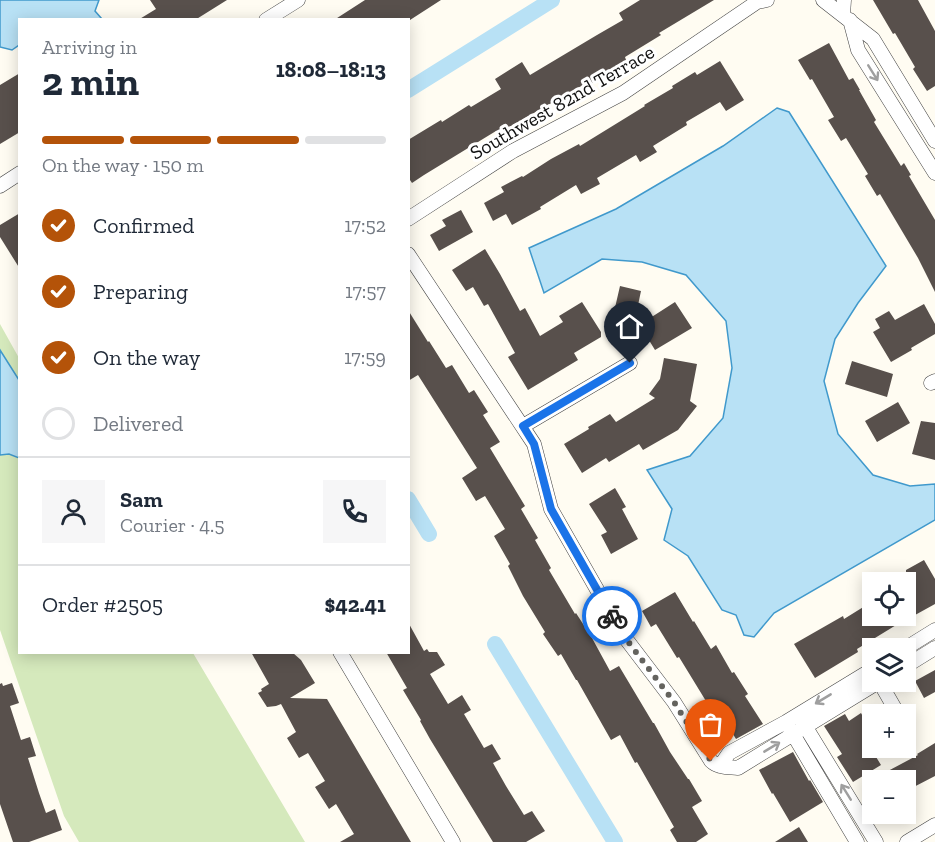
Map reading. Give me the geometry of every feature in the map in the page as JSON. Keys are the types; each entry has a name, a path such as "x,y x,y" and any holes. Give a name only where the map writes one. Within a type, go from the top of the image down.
{"street":[{"path":"269,18 298,0"},
{"name":"Southwest 82nd Terrace","path":"410,218 513,151 623,93 758,2 767,0"},
{"path":"823,0 873,39 935,141"},
{"path":"844,0 846,18 858,50 935,173"},
{"path":"0,186 18,174"},
{"path":"410,257 534,444 551,509 623,635 674,702 715,765 738,768 800,731 862,685"},
{"path":"523,426 630,363"},
{"path":"916,642 935,630"},
{"path":"916,660 935,648"},
{"path":"341,654 453,842"},
{"path":"720,766 729,753 862,682"},
{"path":"792,718 876,842"},
{"path":"800,731 857,842"},
{"path":"908,842 935,825"}],"green space":[{"path":"0,324 18,356 18,654 194,654 305,842 79,842 64,816 0,630"}],"water":[{"path":"0,0 99,0 95,11 101,18 18,18 18,46 12,50 0,47"},
{"path":"777,108 789,112 886,266 835,339 824,381 838,434 873,475 910,486 935,484 935,520 774,613 754,637 744,635 736,615 722,610 688,556 664,540 672,509 647,470 690,456 723,418 732,368 726,321 686,275 642,262 602,259 544,293 529,248 616,209 723,146"},
{"path":"0,350 18,378 18,458 9,454 0,455"}],"building":[{"path":"150,0 227,0 198,18 141,18 156,9"},
{"path":"365,0 441,0 410,20 410,18 337,18"},
{"path":"640,0 714,0 659,33 661,35 625,57 626,60 606,72 607,74 585,87 583,85 497,134 496,131 412,183 410,180 410,139 501,89 495,79 522,62 530,75 623,20 619,13"},
{"path":"873,0 918,0 935,31 935,86 927,91 895,33 893,34"},
{"path":"829,43 849,80 853,78 876,120 874,122 901,166 904,163 911,175 909,176 935,220 935,292 918,258 880,194 877,196 865,176 868,174 846,138 841,141 828,120 834,117 798,60"},
{"path":"720,61 744,100 726,111 720,102 686,122 687,125 653,146 657,152 640,162 636,155 597,178 600,184 581,194 576,185 540,207 541,209 512,225 506,214 493,221 484,203 504,192 501,187 523,177 579,144 580,146 695,72 697,75"},
{"path":"18,74 18,133 0,144 0,85"},
{"path":"461,210 473,232 439,251 430,235 446,226 442,220"},
{"path":"18,214 18,266 0,237 0,225"},
{"path":"485,249 520,311 525,308 540,336 563,322 559,316 582,302 601,332 601,337 574,353 578,360 528,390 508,357 515,353 488,304 484,306 473,287 466,291 452,270"},
{"path":"620,286 641,291 633,329 675,302 692,328 655,350 644,332 611,325"},
{"path":"924,304 935,324 935,334 891,362 873,332 880,328 875,319 889,311 895,320"},
{"path":"410,313 446,368 452,365 469,393 474,390 488,412 483,415 500,442 490,448 525,506 521,509 538,538 535,540 551,568 549,570 610,671 619,666 702,801 692,807 708,834 696,842 677,842 670,830 674,827 620,735 611,740 561,654 558,656 543,634 545,632 523,596 508,566 510,564 494,536 505,529 485,496 476,501 462,478 477,468 418,375 410,380"},
{"path":"664,358 697,364 690,401 697,406 678,430 643,450 639,444 609,462 606,458 582,473 564,444 610,414 616,422 655,398 649,394 660,379"},
{"path":"852,361 893,374 887,397 845,384"},
{"path":"898,402 910,423 877,442 865,421"},
{"path":"921,421 935,423 935,460 912,454"},
{"path":"615,488 626,507 622,509 638,539 611,554 601,535 607,532 589,504"},
{"path":"924,560 935,579 935,604 916,614 916,572 906,572"},
{"path":"675,592 711,649 716,645 732,673 734,672 748,694 745,696 763,724 736,739 714,703 709,706 656,624 651,627 642,611"},
{"path":"862,608 862,626 895,626 875,638 862,638 862,646 857,649 858,652 815,678 794,644 843,616 844,619"},
{"path":"410,626 424,651 427,649 429,652 437,652 445,665 430,674 448,704 462,695 471,710 464,714 484,748 492,744 501,759 493,763 506,786 524,815 532,811 545,831 526,842 493,842 430,739 403,690 407,688 387,654 410,654"},
{"path":"252,654 294,654 301,660 315,683 290,698 327,699 411,842 340,842 354,834 336,804 329,809 315,787 325,781 308,753 299,758 287,738 296,732 281,704 267,707 258,693 269,684"},
{"path":"935,670 935,692 924,698 916,680"},
{"path":"2,683 3,686 12,683 19,703 10,706 21,740 30,737 36,756 28,758 39,793 46,813 55,809 62,830 29,842 13,842 0,804 0,684"},
{"path":"861,713 862,758 877,758 881,765 873,770 862,770 862,777 853,782 837,757 842,754 824,726 845,714 849,721"},
{"path":"935,743 935,776 916,786 916,770 890,770 916,758 917,754"},
{"path":"793,752 823,802 790,822 759,770"},
{"path":"799,827 808,842 775,842"}],"waterway":[{"path":"410,89 552,0"},
{"path":"410,502 429,534"},
{"path":"495,644 615,842"}],"way so far":[{"path":"612,616 623,635 674,702 711,761"}],"route":[{"path":"612,616 551,509 534,444 523,426 630,363"}]}
